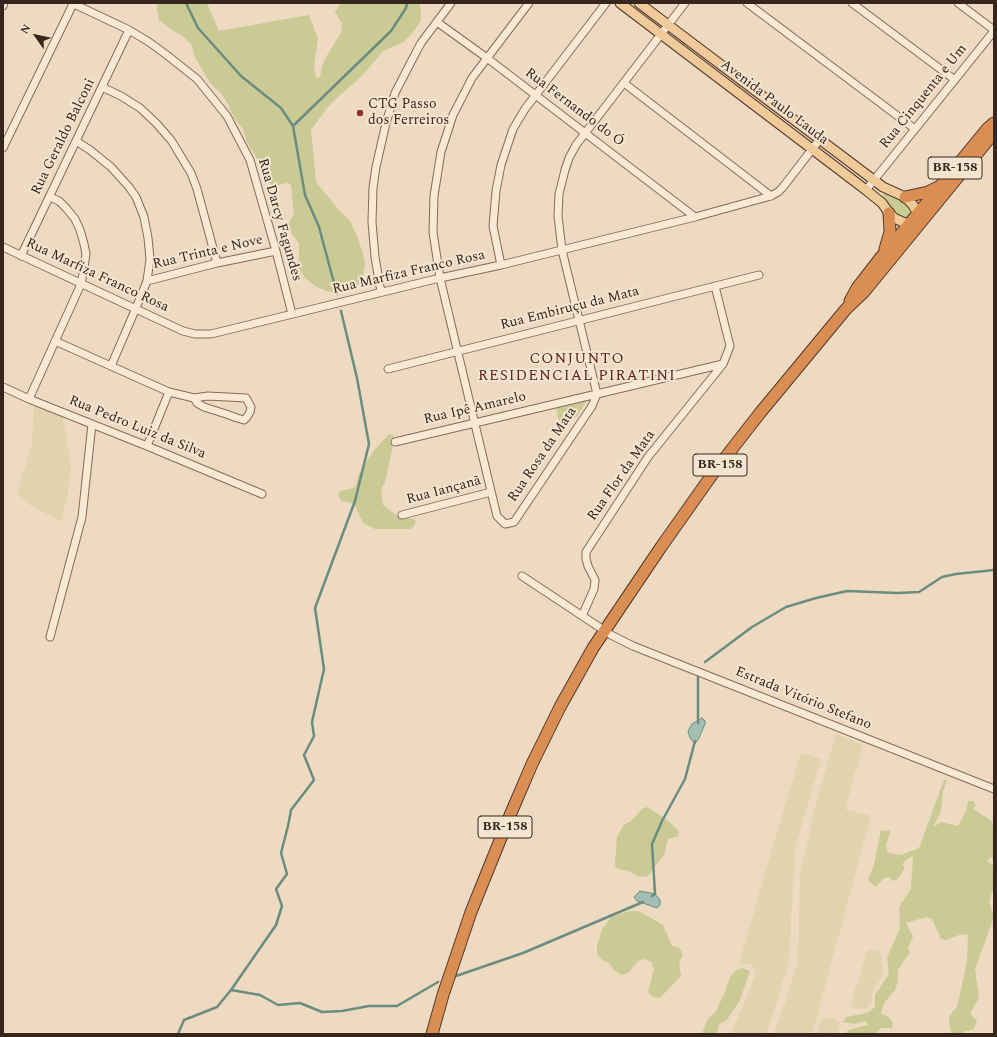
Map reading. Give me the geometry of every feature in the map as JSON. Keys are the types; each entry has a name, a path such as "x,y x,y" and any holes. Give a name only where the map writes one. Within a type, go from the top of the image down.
{"highway":[{"name":"BR-158","path":"432,1034 443,995 471,912 511,813 532,764 560,707 604,630 660,547 714,472 846,308 864,292 942,185 987,129 994,123"},
{"name":"BR-158","path":"846,308 857,288 881,257 994,133"},
{"path":"905,197 928,192 942,185"},
{"path":"881,257 887,246 890,232 889,213"}],"main road":[{"name":"Avenida Paulo Lauda","path":"620,3 866,190 882,203 894,218 904,223 916,220 913,205 905,197 883,187 640,3"}],"street":[{"path":"3,148 72,3"},
{"name":"Rua Darcy Fagundes","path":"72,3 130,30 168,56 197,79 227,116 250,160 292,314"},
{"path":"381,292 375,257 372,222 373,188 386,123 395,93 422,43 451,3"},
{"path":"491,492 440,278 433,232 434,196 441,152 453,115 472,78 529,3"},
{"path":"501,265 493,226 496,191 501,165 513,129 535,95 606,3"},
{"path":"597,394 562,250 558,216 559,194 564,170 576,145 685,3"},
{"path":"747,3 914,129"},
{"path":"852,3 955,80"},
{"path":"958,3 994,30"},
{"name":"Rua Fernando do Ó","path":"437,22 487,58 695,217"},
{"name":"Rua Geraldo Balconi","path":"21,256 130,30"},
{"name":"Rua Cinquenta e Um","path":"866,190 994,30"},
{"path":"624,84 771,196"},
{"path":"102,87 121,96 140,108 171,140 191,173 197,189 217,263"},
{"name":"Rua Marfiza Franco Rosa","path":"3,247 183,331 195,334 211,334 381,292 562,250 695,217 771,196 783,187 820,139"},
{"path":"76,141 111,167 129,187 136,197 144,217 148,238 150,258 147,281 111,366"},
{"path":"29,399 81,284 86,254 80,230 75,219 59,201 50,197"},
{"name":"Rua Trinta e Nove","path":"147,281 217,263 276,251"},
{"name":"Rua Embiruçu da Mata","path":"388,369 759,275"},
{"path":"715,286 730,346 724,364"},
{"path":"55,341 169,392 194,398 208,396 246,398 250,407 250,412 244,420 204,407 197,403 194,398"},
{"name":"Rua Ipê Amarelo","path":"395,442 724,364"},
{"name":"Rua Flor da Mata","path":"582,616 594,589 595,580 586,559 586,552 591,543 648,457 724,364"},
{"name":"Rua Pedro Luiz da Silva","path":"3,387 262,494"},
{"path":"147,446 169,392"},
{"name":"Rua Rosa da Mata","path":"491,492 497,516 505,524 514,522 592,406 597,394"},
{"path":"50,637 82,518 92,424"},
{"name":"Rua Iançanã","path":"402,516 491,492"},
{"path":"522,576 604,630"},
{"name":"Estrada Vitório Stefano","path":"604,630 633,646 994,789"}],"shaded area":[{"path":"34,405 63,417 71,466 68,493 61,522 28,504 17,494 32,443"},
{"path":"702,718 705,721 705,724 695,744 690,738 688,731 692,724"},
{"path":"836,734 863,745 845,809 871,816 812,1034 774,1034 798,960 800,873 818,796"},
{"path":"801,753 821,759 795,848 789,961 766,1034 731,1034 755,977 755,969 751,964 739,964"},
{"path":"640,891 655,894 660,900 660,905 657,908 637,901 634,897"},
{"path":"878,950 880,953 883,972 880,980 872,992 871,1003 865,1009 858,1009 851,1006 853,994 858,983 867,951"},
{"path":"825,1018 833,1018 840,1021 838,1034 817,1034 819,1024"}],"green space":[{"path":"157,3 207,3 219,31 309,15 318,39 314,66 316,78 320,77 322,66 326,57 341,33 342,24 335,12 341,3 420,3 421,20 412,34 402,43 383,51 363,75 327,108 311,130 316,182 350,221 363,254 365,263 363,276 359,284 336,292 329,292 315,286 305,278 299,268 299,243 292,234 288,224 294,214 291,185 287,183 275,186 267,182 261,165 247,142 243,129 234,118 221,93 210,83 194,55 192,45 184,37 159,20"},
{"path":"887,194 903,202 910,208 912,217 902,217 894,212 883,199 882,195"},
{"path":"587,401 576,417 559,421 556,408"},
{"path":"389,434 393,435 394,440 385,482 381,489 383,505 399,517 414,519 416,521 414,526 410,529 375,529 363,523 355,506 352,503 341,501 338,494 340,491 356,486 358,475 373,452"},
{"path":"944,780 947,780 943,791 941,811 933,827 942,822 958,826 966,811 968,801 973,801 976,805 973,809 992,821 994,831 994,859 991,857 987,861 994,866 994,887 989,901 994,917 975,969 979,998 970,1013 977,1021 974,1029 961,1034 951,1034 949,1020 950,1015 957,1007 967,962 968,935 962,934 946,940 941,939 932,919 926,917 906,923 913,937 908,947 910,952 898,970 898,981 895,990 884,1003 881,1013 890,1018 893,1023 892,1028 881,1028 877,1034 845,1034 848,1030 868,1025 865,1021 854,1024 843,1022 846,1017 867,1013 875,1006 875,995 889,974 887,958 900,928 899,907 911,889 913,857 910,857 903,863 904,869 898,879 893,881 889,877 883,879 876,887 868,880 874,865 881,830 891,830 886,845 888,853 901,855 919,848"},
{"path":"647,807 666,819 678,830 679,836 668,839 664,855 648,876 642,877 629,871 618,869 615,866 616,849 617,837 622,828 642,809"},
{"path":"630,911 639,911 663,925 672,946 679,947 683,955 679,962 681,976 660,998 653,997 648,992 654,969 651,962 645,959 638,961 628,973 621,975 613,969 609,963 602,960 597,954 597,945 602,930 611,917"},
{"path":"742,968 750,971 740,1000 727,1020 719,1024 717,1034 702,1034 708,1018 715,1013 730,977 735,971"}],"waterway":[{"path":"186,3 198,28 241,76 281,108 293,126 305,195 319,227 337,294"},
{"path":"293,126 391,31 406,8 407,3"},
{"path":"178,1034 184,1020 217,1007 231,990 276,925 282,906 276,889 287,874 281,853 291,810 314,780 304,755 314,736 312,722 324,669 315,608 355,501 369,444 357,378 341,311"},
{"path":"705,662 752,627 786,607 847,591 898,593 919,592 942,577 994,570"},
{"path":"698,675 698,723"},
{"path":"652,896 655,894 652,844 662,821 685,779 695,741"},
{"path":"456,976 523,953 643,902"},
{"path":"231,990 260,995 278,1005 300,1003 322,1012 342,1011 369,1006 397,1006 438,982"}],"place":[{"name":"CTG Passo dos Ferreiros","path":"360,113"}],"district":[{"name":"CONJUNTO RESIDENCIAL PIRATINI","path":"577,368"}]}
